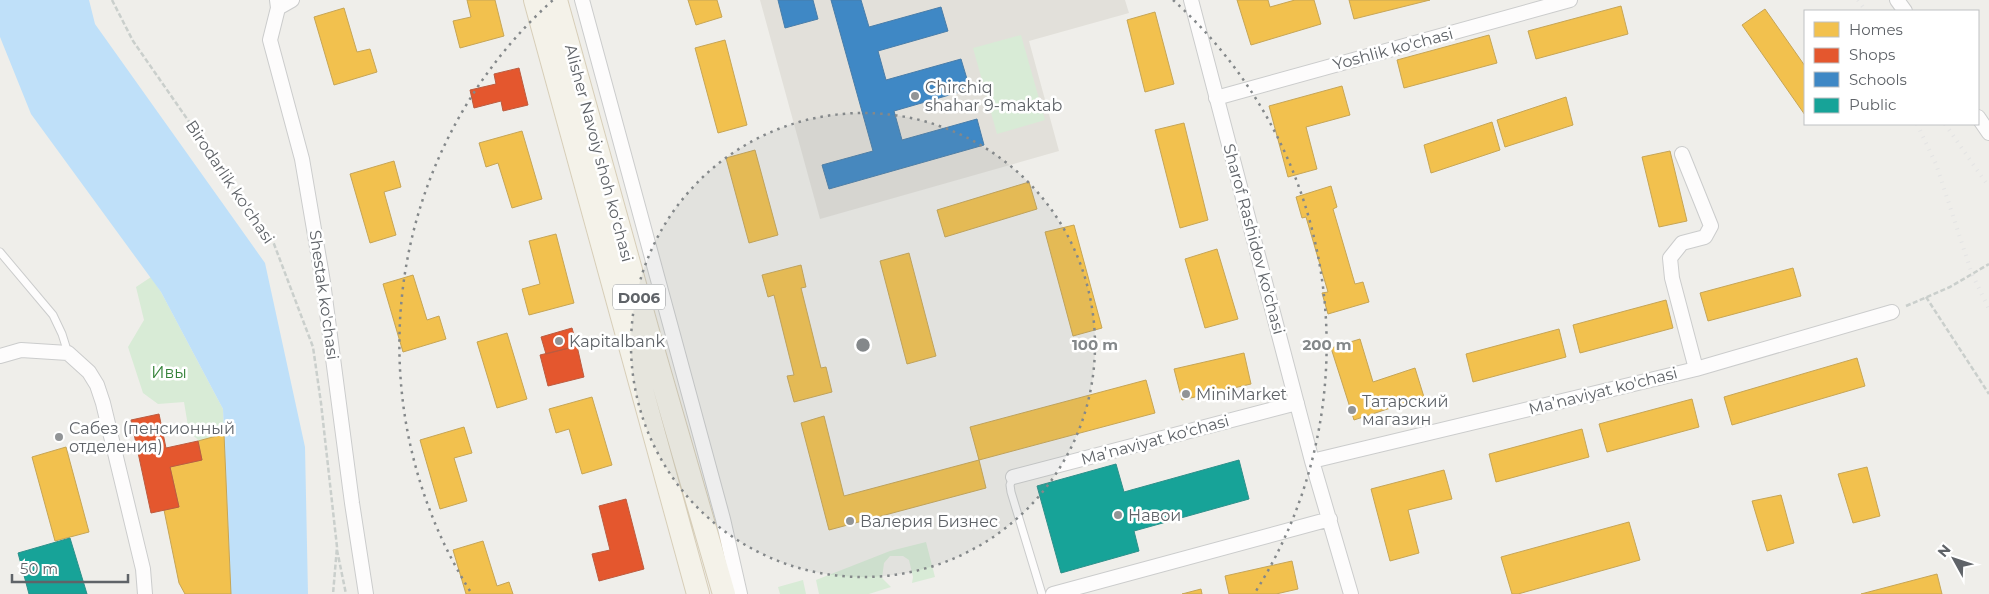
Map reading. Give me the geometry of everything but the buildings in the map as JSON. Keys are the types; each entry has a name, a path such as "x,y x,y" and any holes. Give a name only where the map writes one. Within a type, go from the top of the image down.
{"main road":[{"name":"Alisher Navoiy shoh koʻchasi","path":"535,0 698,594"},
{"name":"Alisher Navoiy shoh koʻchasi","path":"556,0 649,335 724,594"}],"street":[{"path":"277,4 292,0"},
{"name":"Alisher Navoiy shoh koʻchasi","path":"582,0 723,519 740,594"},
{"name":"Sharof Rashidov ko'chasi","path":"1191,0 1312,461 1351,594"},
{"name":"Yoshlik ko'chasi","path":"1216,98 1570,0"},
{"name":"Shestak ko'chasi","path":"277,4 270,40 302,159 320,263 366,594"},
{"path":"1979,118 1989,133"},
{"path":"1682,154 1712,226 1706,237 1682,243 1670,258 1672,278 1696,369"},
{"name":"Ma’naviyat ko'chasi","path":"1312,461 1696,369 1892,312"},
{"path":"0,356 21,350 68,353 89,372 97,385 143,569 145,594"},
{"name":"Ma’naviyat ko'chasi","path":"1014,477 1297,403"},
{"path":"1053,594 1330,519"}],"lane":[{"path":"0,252 53,315 68,353"},
{"path":"1014,477 1010,485 1011,492 1042,594"}],"path":[{"name":"Birodarlik ko'chasi","path":"112,0 133,41 274,244 314,347 336,546"},
{"path":"1892,312 1950,287 1989,264"},
{"path":"1926,297 1989,394"},
{"path":"333,594 336,546"},
{"path":"336,546 346,594"}],"shaded area":[{"name":"Chirchiq shahar 9-maktab","path":"760,0 1125,0 1129,13 1029,41 1059,151 820,219"}],"green space":[{"path":"1021,35 1045,120 997,134 973,48"},
{"name":"Ивы","path":"151,277 161,292 223,409 231,594 209,449 189,432 184,402 158,404 143,393 128,347 144,320 136,287"},
{"path":"926,542 935,577 912,583 913,577 909,560 903,556 890,556 884,563 882,578 891,587 869,594 819,594 816,580 890,551"},
{"path":"803,580 806,594 780,594 778,587"}],"water":[{"path":"0,0 89,0 95,24 265,263 305,447 308,594 231,594 223,409 161,292 31,114 0,37"}],"railway":[{"path":"1858,0 1865,10"},
{"path":"1917,125 1936,164 1972,274 1989,309"},
{"path":"1946,125 1989,187"}],"place":[{"name":"Chirchiq shahar 9-maktab","path":"915,96"},
{"name":"Kapitalbank","path":"559,341"},
{"name":"MiniMarket","path":"1186,394"},
{"name":"Татарский магазин","path":"1352,410"},
{"name":"Сабез (пенсионный отделения)","path":"59,437"},
{"name":"Навои","path":"1118,515"},
{"name":"Валерия Бизнес","path":"850,521"}]}
